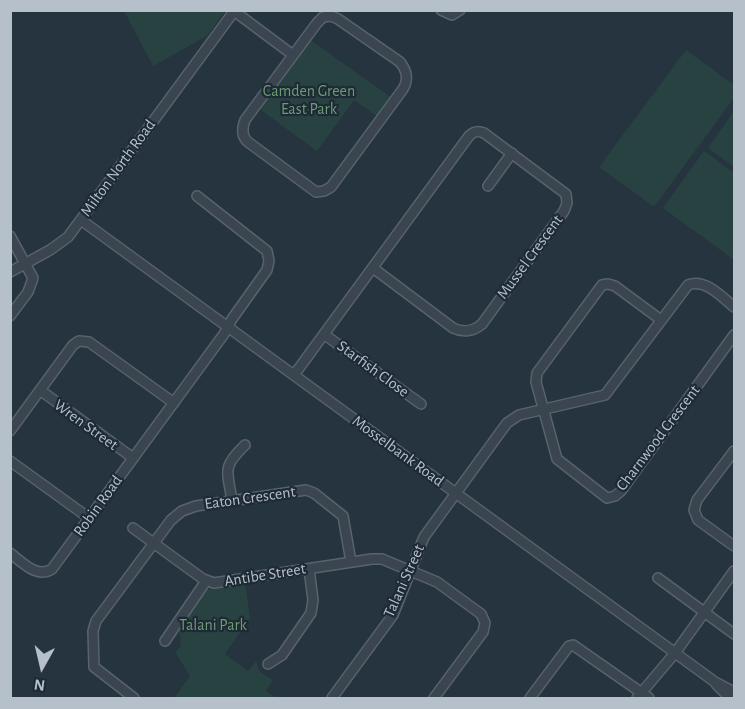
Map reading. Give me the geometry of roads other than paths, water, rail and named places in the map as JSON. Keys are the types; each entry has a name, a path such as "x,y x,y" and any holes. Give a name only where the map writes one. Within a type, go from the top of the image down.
{"street":[{"path":"441,10 449,15 458,12"},
{"path":"234,11 293,55"},
{"name":"Milton North Road","path":"10,272 63,241 81,220 234,11"},
{"path":"327,16 334,17 400,62 406,74 407,79 403,89 331,187 324,191 313,191 248,142 243,133 245,120 293,55 320,19 327,16"},
{"name":"Mussel Crescent","path":"294,375 472,133 478,131 484,133 564,191 567,196 564,211 479,327 467,331 453,328 373,268"},
{"path":"488,186 512,153"},
{"name":"Robin Road","path":"10,553 35,571 46,573 52,569 174,403 267,270 269,255 261,244 197,196"},
{"name":"Mosselbank Road","path":"81,220 675,653 714,682 730,699"},
{"path":"10,236 26,263 33,281 28,292 10,316"},
{"path":"661,320 612,285 602,285 537,373 536,382 543,410 605,395 661,320 682,290 693,283 705,285 735,307"},
{"name":"Starfish Close","path":"325,335 421,404"},
{"name":"Charnwood Crescent","path":"543,410 554,453 560,463 603,496 607,498 615,496 621,491 735,335"},
{"path":"10,431 73,345 79,341 85,340 174,403"},
{"name":"Wren Street","path":"40,390 133,459"},
{"name":"Talani Street","path":"334,698 393,615 424,537 507,423 519,415 543,410"},
{"path":"232,500 228,465 245,445"},
{"path":"734,451 697,500 694,510 698,520 735,546"},
{"path":"10,461 89,518"},
{"name":"Eaton Crescent","path":"153,542 171,520 182,511 196,506 301,490 314,493 343,516 351,562"},
{"name":"Antibe Street","path":"133,528 206,581 218,583 378,559 437,582 481,614 485,620 483,632 434,699"},
{"path":"134,699 94,667 93,631 96,621 153,542"},
{"path":"268,664 282,655 311,613 313,600 309,568"},
{"path":"530,699 569,646 573,645 642,697 735,571"},
{"path":"658,578 735,634"},
{"path":"165,641 206,581"},
{"name":"Mosselbank Road","path":"714,682 735,692"}],"park label":[{"name":"Camden Green East Park","path":"309,100"},
{"name":"Talani Park","path":"213,625"}]}
